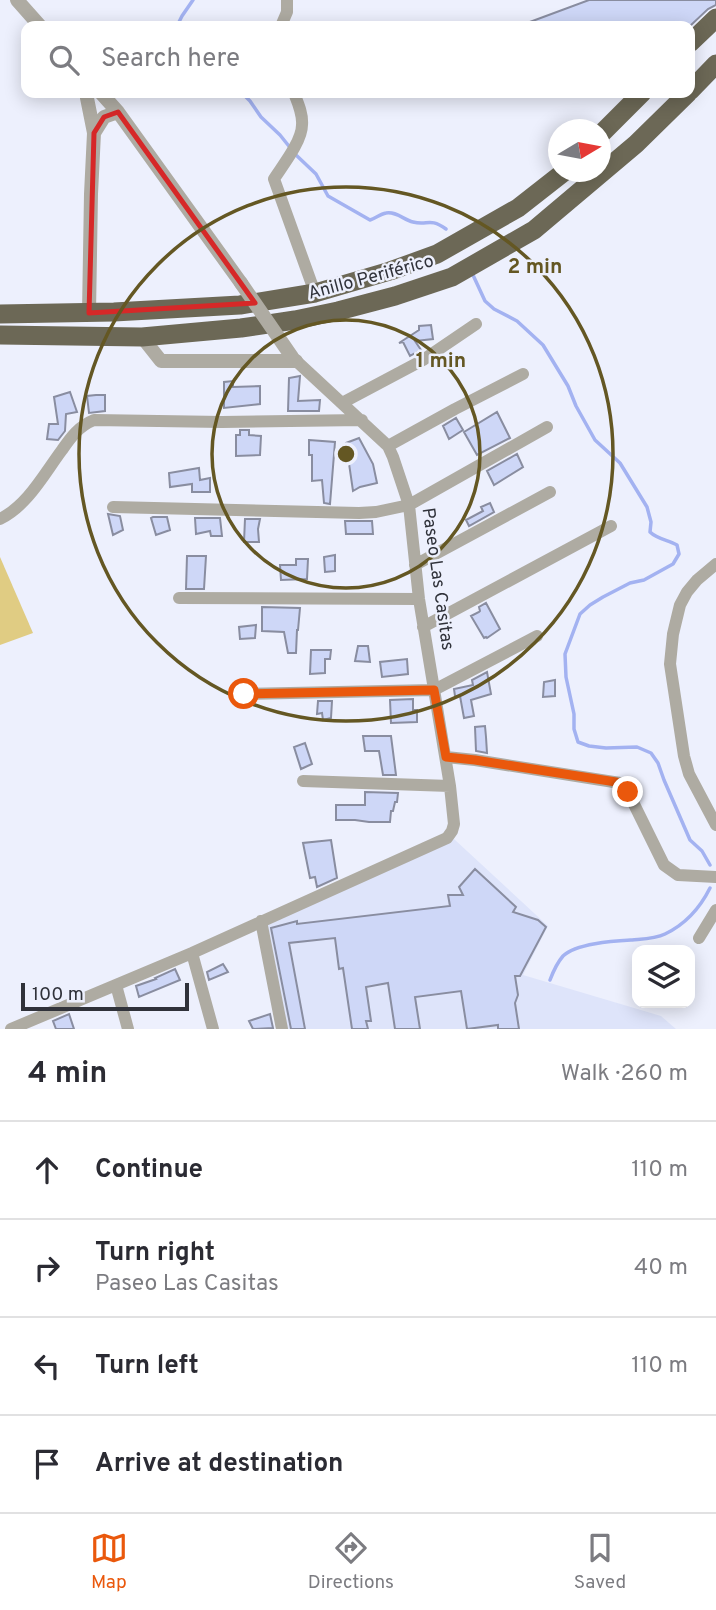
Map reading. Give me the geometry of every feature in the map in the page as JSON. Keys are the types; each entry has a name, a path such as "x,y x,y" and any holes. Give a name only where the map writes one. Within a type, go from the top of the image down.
{"highway":[{"path":"695,38 716,18"},
{"name":"Anillo Periférico","path":"695,86 716,64"},
{"path":"611,124 637,98"},
{"name":"Anillo Periférico","path":"0,335 142,337 241,328 338,311 396,296 452,277 534,230 636,144 683,98"},
{"name":"Anillo Periférico","path":"0,314 89,313 240,305 315,293 437,254 518,208 551,182"}],"street":[{"path":"17,0 36,21"},
{"path":"283,21 287,0"},
{"path":"87,98 94,134 89,313"},
{"name":"Paseo Las Casitas","path":"105,98 294,359 388,446 409,505 419,599 450,786 454,824 452,831 447,838 261,921"},
{"path":"296,98 303,126 274,178 315,293"},
{"path":"94,134 104,117 118,112"},
{"path":"342,403 423,360 476,324"},
{"path":"142,337 162,361 294,359"},
{"path":"388,446 523,374"},
{"path":"0,519 23,504 79,428 94,420 362,420"},
{"path":"113,507 376,512 409,505 547,427"},
{"path":"415,565 550,492"},
{"path":"423,626 611,526"},
{"path":"716,564 697,580 680,605 670,664 689,774 716,825"},
{"path":"179,598 419,599"},
{"path":"244,694 434,690 537,636"},
{"path":"446,757 620,783 628,792 664,865 678,875 716,877"},
{"path":"303,781 450,786"},
{"path":"699,938 716,911"},
{"path":"10,1029 43,1022 116,985 261,921 282,1029"},
{"path":"192,953 213,1029"},
{"path":"116,985 128,1029"}],"highlighted area":[{"path":"118,112 255,303 89,313 94,133 104,117"}],"shaded area":[{"path":"0,557 33,633 0,645"},
{"path":"454,839 548,926 523,975 661,1016 676,1029 287,1029 266,925"}],"building":[{"path":"589,0 716,0 716,5 695,21 532,21"},
{"path":"431,325 433,339 415,341 421,350 410,356 403,342 399,343 419,330 419,326"},
{"path":"300,376 298,401 320,400 319,411 288,411 289,378"},
{"path":"233,381 233,387 260,386 260,404 224,408 224,382"},
{"path":"70,392 77,412 66,414 65,431 58,440 47,439 49,424 58,424 54,397"},
{"path":"105,395 105,411 89,413 87,396"},
{"path":"497,412 510,438 477,455 464,432"},
{"path":"456,418 463,430 449,439 443,426"},
{"path":"240,430 249,430 249,435 261,436 260,455 236,456 236,435 240,435"},
{"path":"359,438 373,464 377,483 353,491 346,443"},
{"path":"309,440 335,442 330,504 324,503 322,480 312,481"},
{"path":"517,454 523,467 494,485 487,471"},
{"path":"199,468 200,480 210,478 210,492 192,492 192,484 170,487 169,473"},
{"path":"490,503 494,512 469,526 466,520 483,511 481,507"},
{"path":"108,514 120,516 123,530 113,535"},
{"path":"167,517 170,530 156,535 151,518"},
{"path":"195,518 220,518 222,536 211,536 210,531 196,534"},
{"path":"245,519 260,519 259,542 244,542"},
{"path":"345,521 372,521 373,534 346,534"},
{"path":"335,555 335,571 325,572 324,557"},
{"path":"187,556 206,556 204,589 186,589"},
{"path":"296,559 308,559 307,579 281,580 280,565 296,565"},
{"path":"486,603 500,629 484,638 471,616 479,612 479,607"},
{"path":"262,607 300,608 296,653 288,653 284,632 262,631"},
{"path":"256,625 255,638 240,639 239,627"},
{"path":"358,646 368,646 370,662 355,661"},
{"path":"311,650 331,650 330,659 325,659 325,673 310,674"},
{"path":"407,659 408,674 382,677 380,662"},
{"path":"487,672 491,694 471,700 474,716 464,718 460,696 455,696 454,689 473,685 472,680"},
{"path":"555,680 555,696 543,697 544,682"},
{"path":"413,699 417,722 391,723 390,700"},
{"path":"318,701 332,701 331,718 323,720 322,713 317,714"},
{"path":"485,726 487,753 476,751 475,727"},
{"path":"363,736 391,736 396,775 383,775 379,751 365,751"},
{"path":"305,743 312,764 301,769 294,747"},
{"path":"365,792 398,793 390,822 336,820 336,805 365,805"},
{"path":"331,840 337,878 317,887 315,877 310,878 303,843"},
{"path":"475,869 516,907 513,912 538,920 546,927 520,976 515,976 519,1029 498,1029 498,1025 467,1029 461,991 415,997 420,1029 395,1029 388,983 366,987 371,1021 366,1021 368,1029 352,1029 343,968 339,969 335,938 289,943 305,1029 291,1029 271,928 297,921 297,924 450,906 448,895 463,895 459,887"},
{"path":"223,964 228,972 209,980 207,972"},
{"path":"175,969 180,980 139,997 136,986"},
{"path":"69,1014 74,1029 56,1029 53,1021"},
{"path":"270,1014 273,1028 253,1029 249,1021"}],"waterway":[{"path":"180,21 193,0"},
{"path":"247,98 261,117 316,174 328,196 370,220 390,213 413,222 436,223 446,229"},
{"path":"473,275 485,301 517,321 543,345 568,386 595,440 620,463 647,507 651,522 650,532 677,545 679,554 673,564 644,580 630,583 603,597 580,614 565,654 566,677 578,742 606,748 637,747 651,753 658,763 690,840 702,851 710,865"},
{"path":"550,980 563,956 577,948 606,942 653,938 673,930 692,915 710,888"}],"route":[{"path":"244,694 434,690 446,757 616,782 623,785 628,792"}]}
